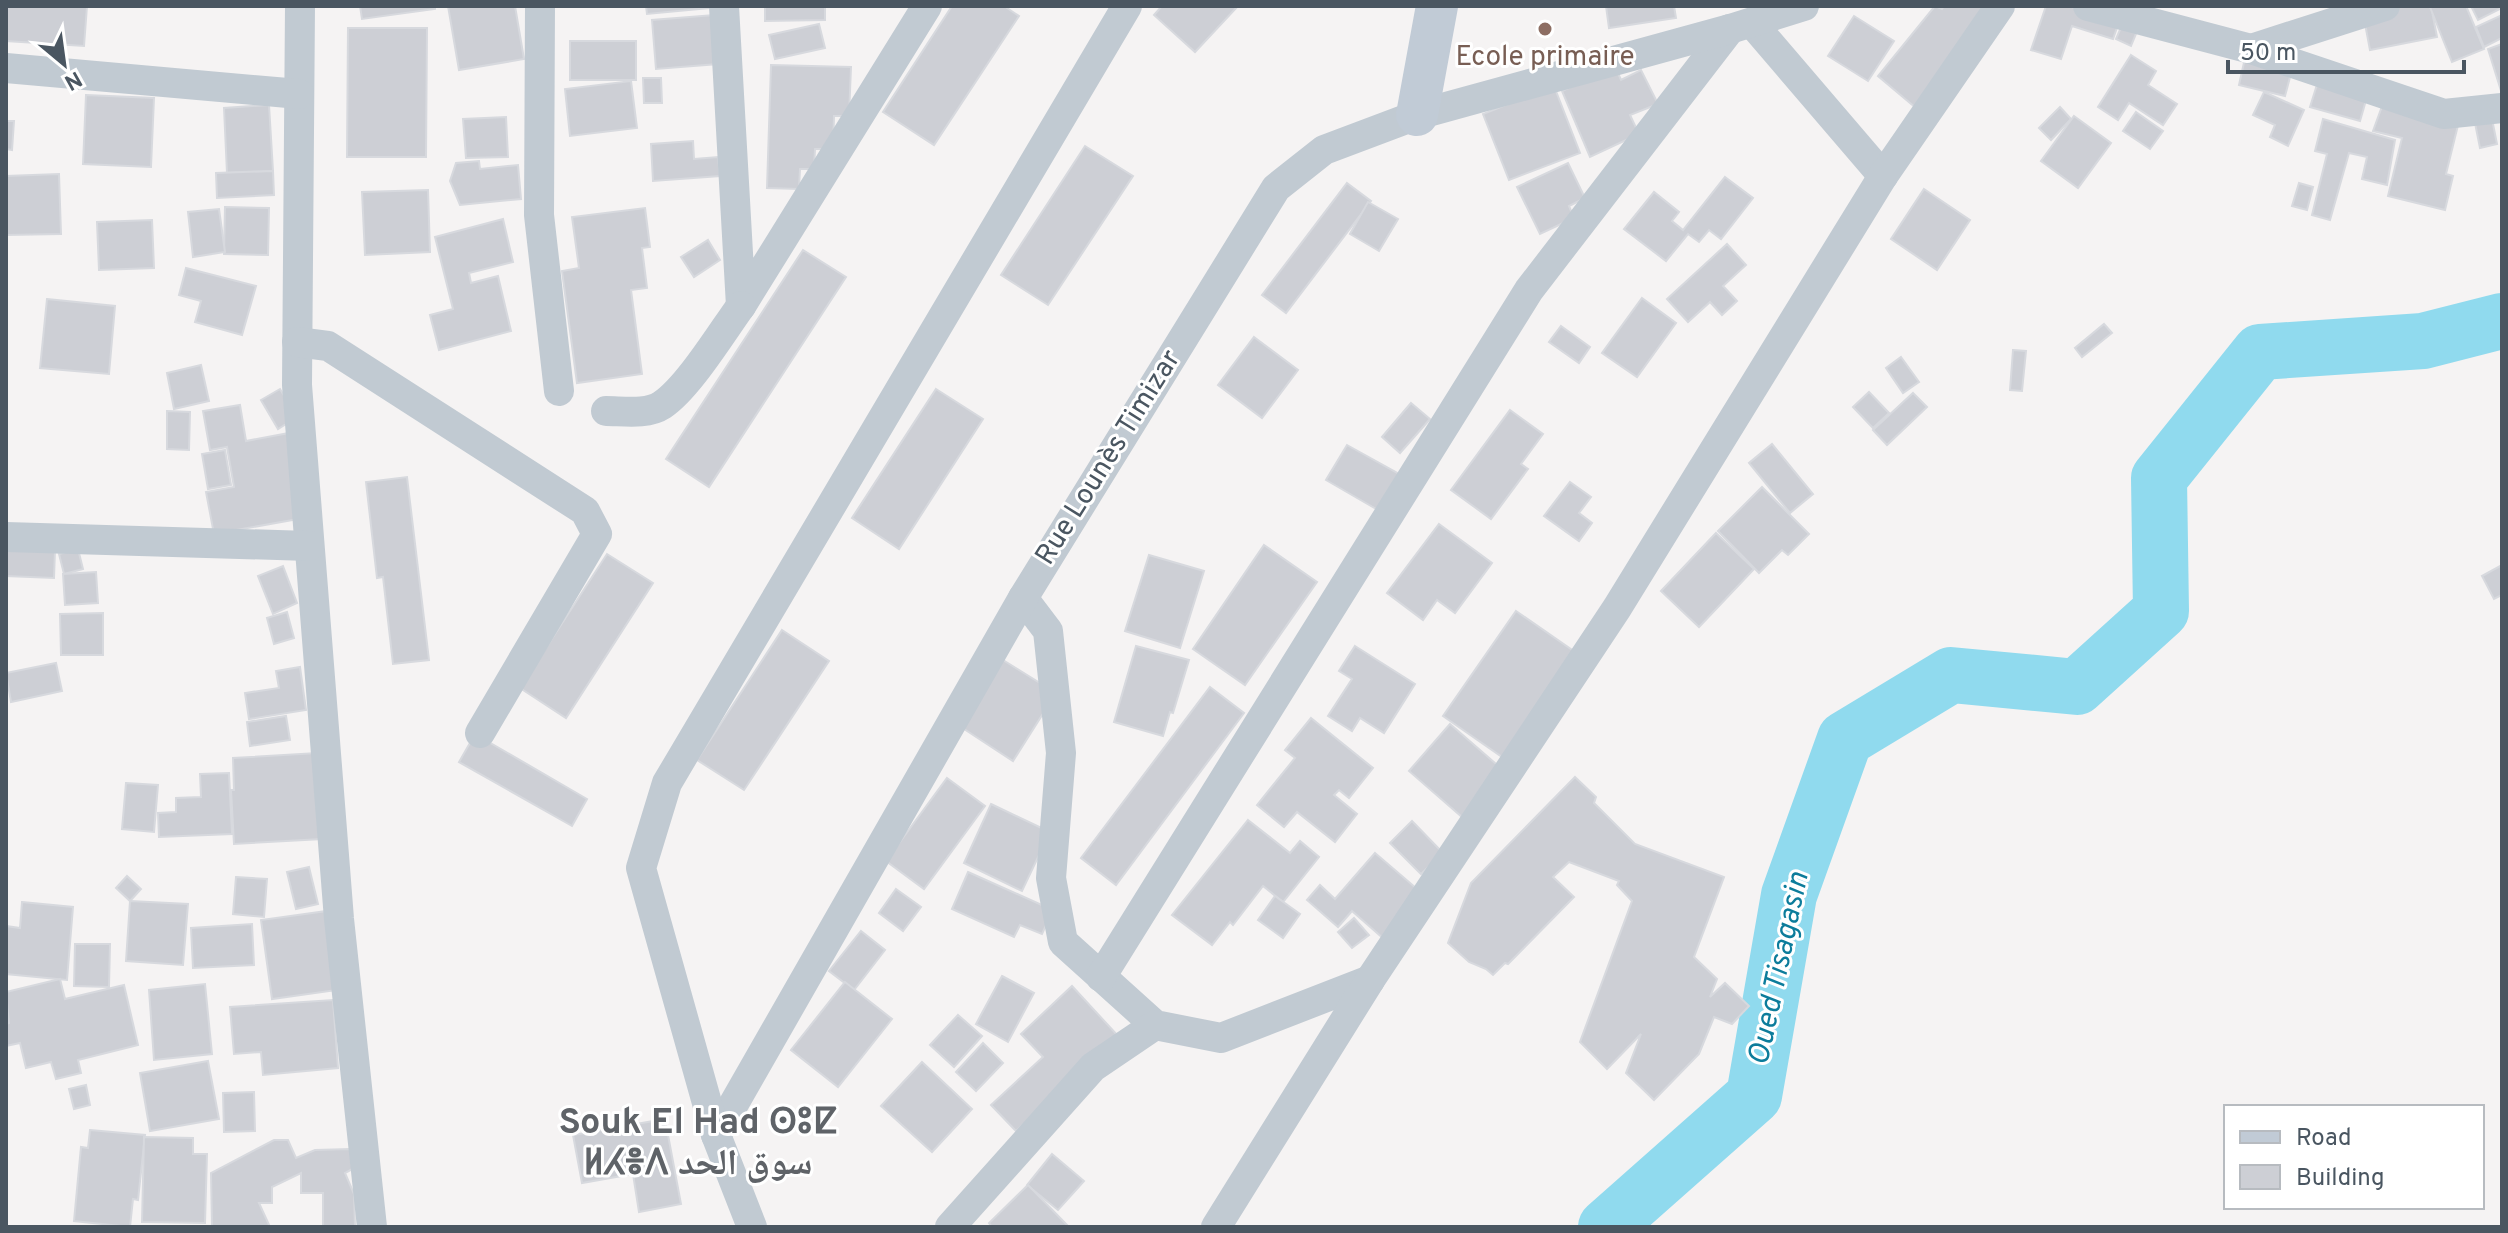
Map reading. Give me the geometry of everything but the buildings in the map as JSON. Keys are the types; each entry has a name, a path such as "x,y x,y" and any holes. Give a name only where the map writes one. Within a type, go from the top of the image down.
{"street":[{"path":"300,6 297,385 339,919 372,1227"},
{"path":"540,6 539,215 559,391"},
{"path":"724,6 741,306"},
{"path":"606,411 637,411 661,406 694,370 741,306 927,6"},
{"path":"752,1227 716,1135 641,868 667,783 1127,6"},
{"path":"1417,115 1437,6"},
{"path":"1216,1227 1370,980 1617,608 1883,176 2000,6"},
{"path":"2088,6 2251,49 2444,114 2502,108"},
{"path":"2251,49 2385,6"},
{"name":"Rue Lounès Timizar","path":"716,1135 1023,598 1276,188 1324,150 1417,115 1741,26 1789,9"},
{"path":"1101,977 1529,290 1741,26 1883,176"},
{"path":"6,68 299,94"},
{"path":"297,342 328,346 585,511 597,534 480,733"},
{"path":"6,537 309,546"},
{"path":"1023,598 1048,631 1061,753 1051,878 1063,942 1155,1025 1221,1038 1370,980"},
{"path":"950,1227 1093,1067 1155,1025"}],"waterway":[{"name":"Oued Tisagasin","path":"1606,1227 1754,1096 1789,895 1845,739 1951,675 2077,687 2161,611 2159,478 2260,352 2423,341 2502,321"}],"place":[{"name":"Ecole primaire","path":"1545,29"}],"district":[{"name":"Souk El Had ⵙⵓⵇ ⵍⵃⴻⴷ سوق الحد","path":"698,1144"}]}
